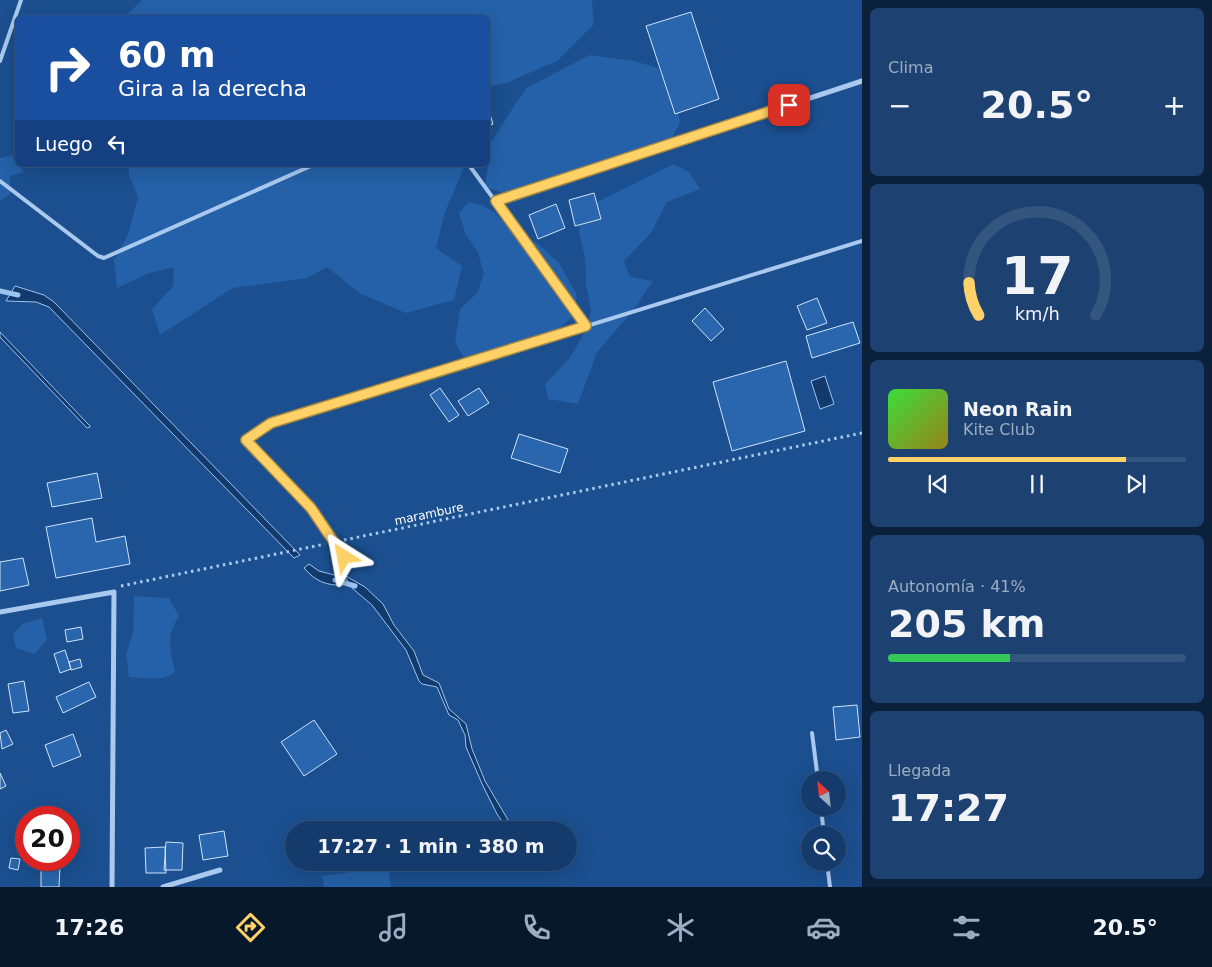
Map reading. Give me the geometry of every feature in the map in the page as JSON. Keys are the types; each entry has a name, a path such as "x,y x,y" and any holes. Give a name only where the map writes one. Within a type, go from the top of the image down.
{"street":[{"path":"496,201 862,81"},
{"path":"0,612 114,592 112,887"},
{"path":"163,887 220,870"}],"lane":[{"path":"16,15 21,0"},
{"path":"0,61 15,17"},
{"path":"0,181 98,256 104,258 309,167"},
{"path":"470,167 586,326"},
{"path":"344,557 311,508 246,440 271,423 862,241"},
{"path":"812,733 817,771"},
{"path":"828,871 830,887"}],"path":[{"name":"marambure","path":"336,542 862,433"},
{"path":"111,588 326,544"}],"shaded area":[{"path":"142,0 592,0 594,24 557,61 506,83 490,87 490,15 127,15"},
{"path":"590,55 634,61 658,68 677,103 680,123 667,147 635,159 608,162 573,174 543,190 512,196 485,187 488,167 490,167 491,142 526,88"},
{"path":"12,155 15,167 21,167 23,172 10,176 10,194 0,201 0,158"},
{"path":"674,164 689,172 700,189 667,202 651,233 624,261 630,277 653,281 632,312 597,352 578,404 548,399 545,384 569,359 587,329 591,311 586,285 585,258 579,232 581,215 595,203"},
{"path":"129,167 464,167 445,212 436,248 462,266 454,300 406,313 361,294 327,267 307,278 233,288 160,335 152,309 173,286 174,267 149,273 117,288 114,260 128,234 138,197 129,175"},
{"path":"469,202 482,205 494,212 511,229 538,244 559,263 577,295 574,316 546,339 510,354 468,365 455,342 460,309 477,293 484,274 478,253 465,233 459,213"},
{"path":"15,286 44,295 54,302 300,555 294,558 49,307 36,302 6,301"},
{"path":"0,332 90,427 87,428 0,337"},
{"path":"825,376 834,404 820,409 811,381"},
{"path":"309,564 319,571 338,576 343,585 332,585 312,576 304,568"},
{"path":"344,575 365,587 383,604 394,625 414,651 423,675 439,683 449,709 466,724 472,749 485,781 509,821 502,821 497,814 466,747 465,735 458,720 449,715 437,687 422,684 419,681 406,650 372,605 352,588"},
{"path":"134,596 169,598 179,616 172,631 170,643 175,672 170,675 153,679 129,677 126,654 133,633"},
{"path":"42,618 47,639 35,654 16,648 13,634 22,624"},
{"path":"359,871 389,871 391,887 324,887 322,876"}],"building":[{"path":"691,12 719,99 675,114 646,26"},
{"path":"490,114 493,124 490,125"},
{"path":"594,193 601,219 575,226 569,200"},
{"path":"556,204 565,228 538,239 529,215"},
{"path":"817,298 827,323 807,330 797,306"},
{"path":"705,308 724,329 711,341 692,321"},
{"path":"853,322 860,343 812,358 806,336"},
{"path":"786,361 805,431 732,451 713,382"},
{"path":"440,388 459,415 449,422 430,395"},
{"path":"479,388 489,403 468,416 458,401"},
{"path":"519,434 568,449 560,473 511,458"},
{"path":"97,473 102,498 52,507 47,483"},
{"path":"92,518 96,542 125,536 130,564 56,578 46,527"},
{"path":"23,558 29,585 0,591 0,562"},
{"path":"81,627 83,639 67,642 65,630"},
{"path":"65,650 71,669 60,673 54,654"},
{"path":"80,659 82,667 71,670 69,662"},
{"path":"24,681 29,711 13,713 8,684"},
{"path":"89,682 96,697 63,713 56,697"},
{"path":"857,705 860,737 836,740 833,707"},
{"path":"314,720 337,754 304,776 281,742"},
{"path":"6,730 13,744 2,749 0,733"},
{"path":"73,734 81,756 53,767 45,745"},
{"path":"0,773 6,786 0,789"},
{"path":"224,831 228,856 203,860 199,835"},
{"path":"166,842 183,843 182,870 164,870"},
{"path":"165,847 166,873 146,873 145,848"},
{"path":"11,858 15,858 15,869 9,868"},
{"path":"41,871 60,871 59,887 41,887"}],"waterway":[{"path":"0,291 18,295"},
{"path":"335,580 355,586"}],"route":[{"path":"344,557 311,508 246,440 263,426 271,423 586,326 496,201 789,105"}]}
